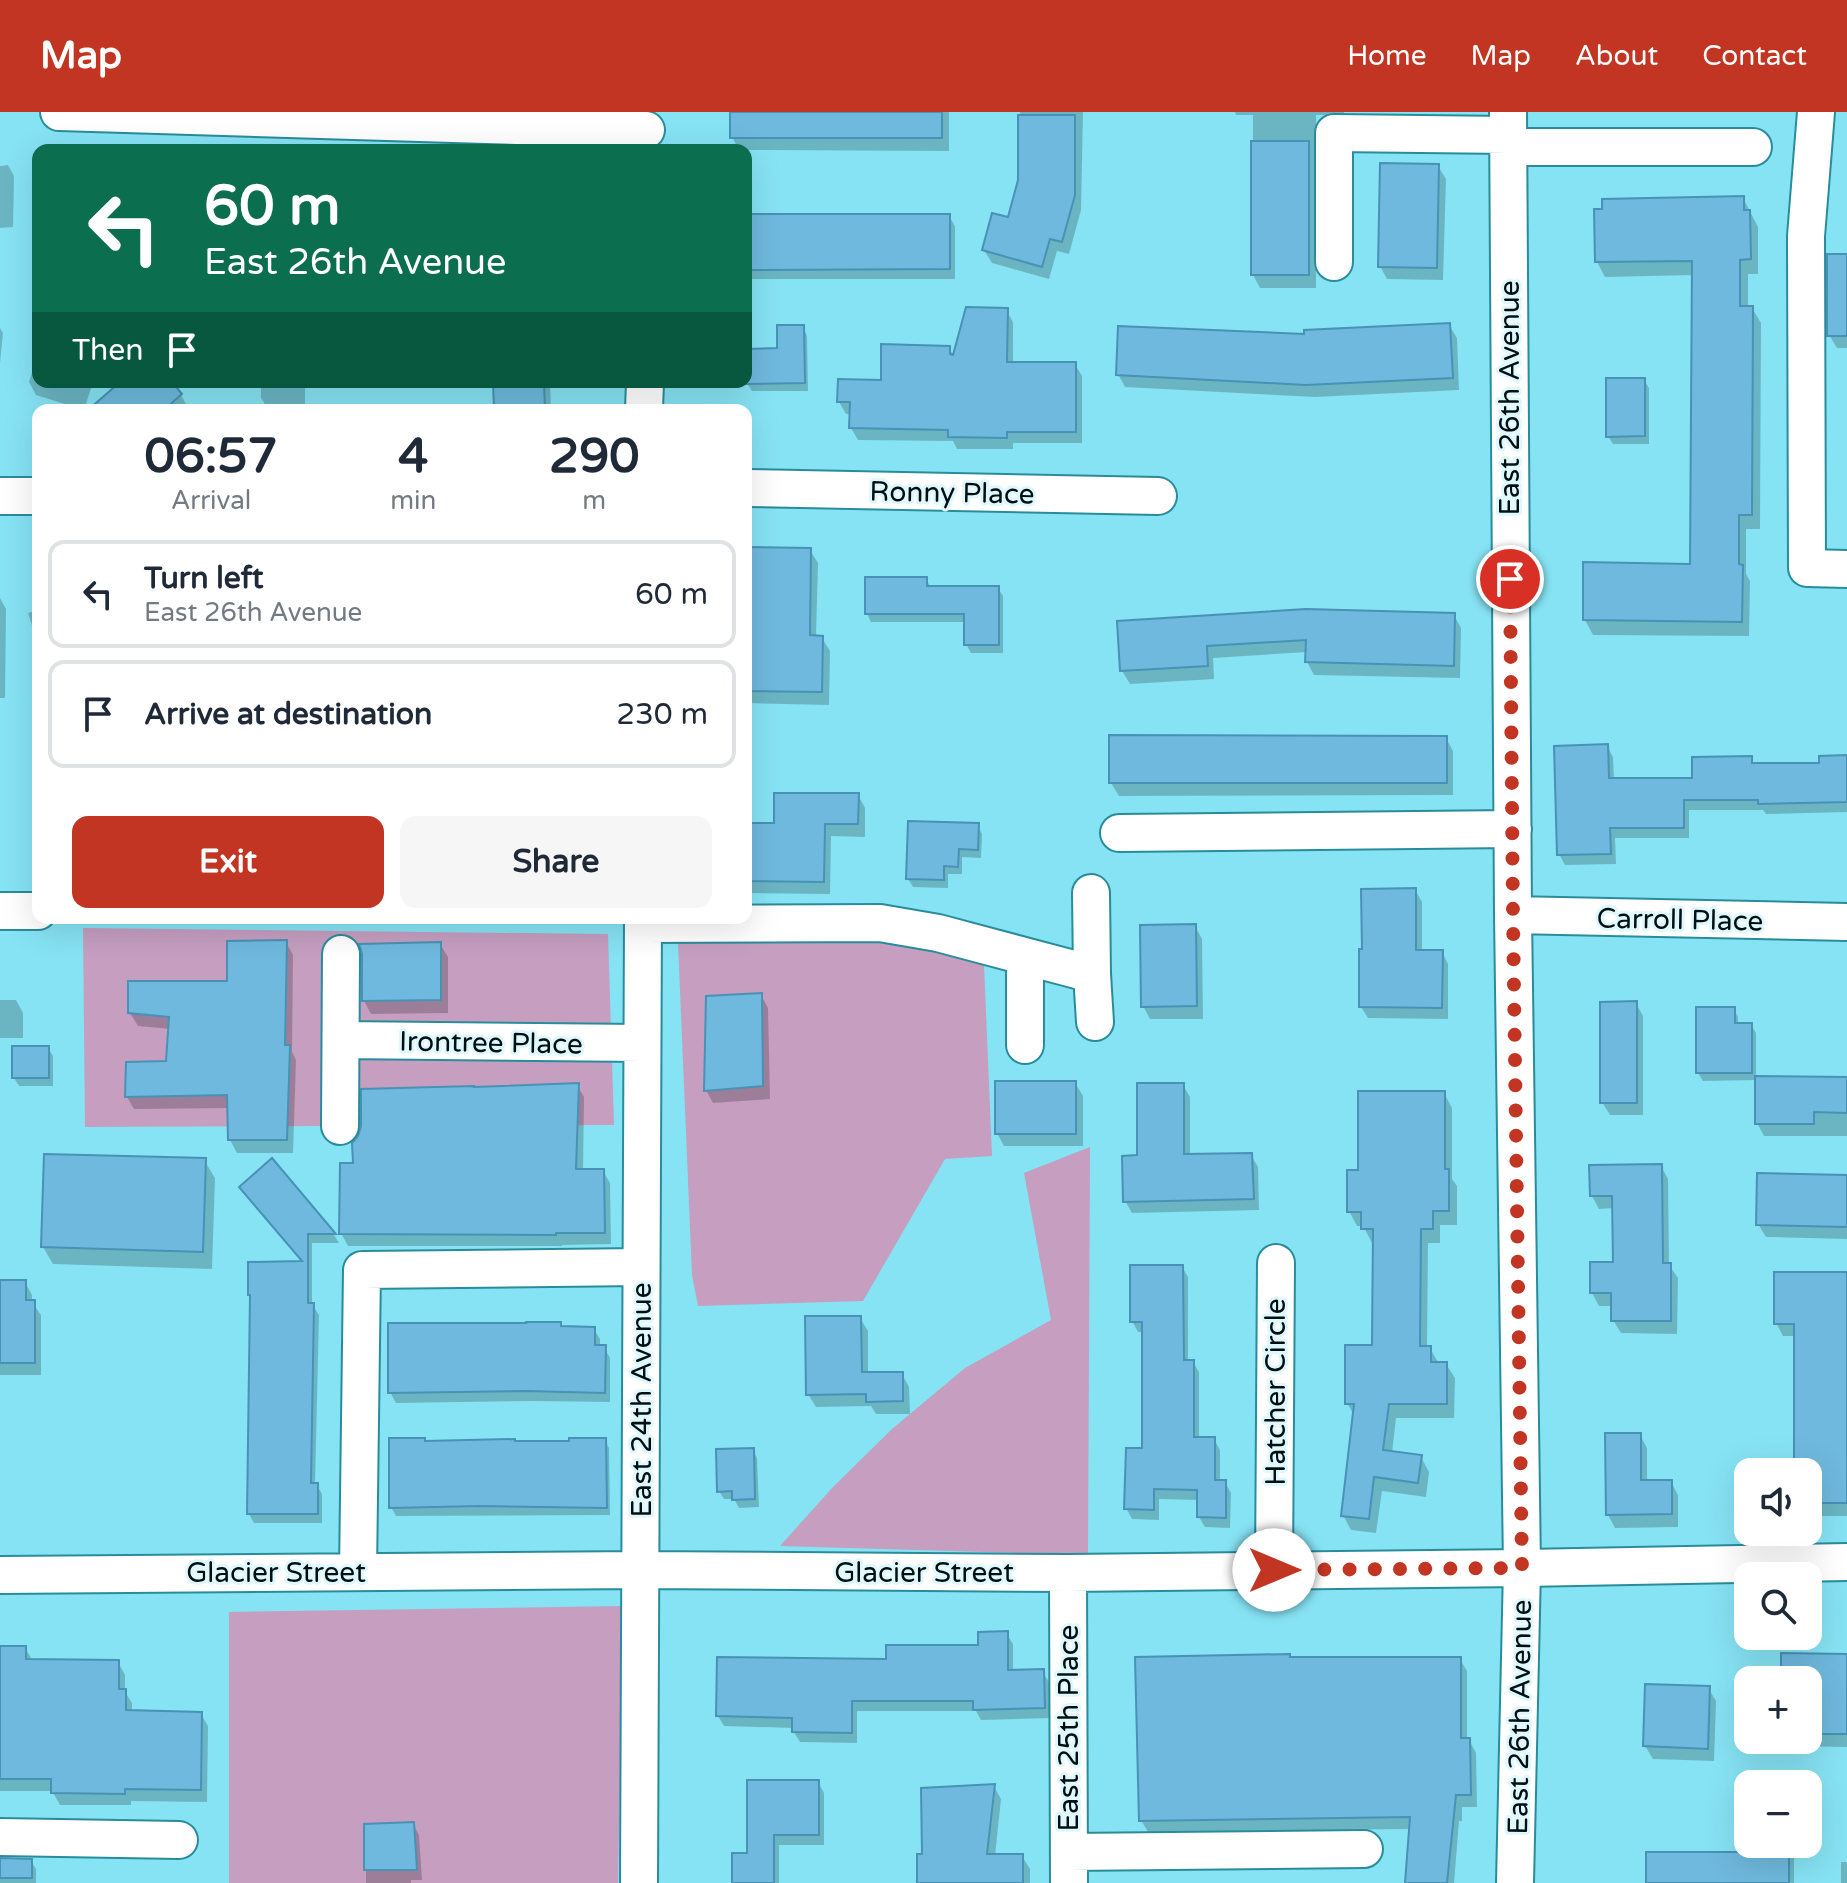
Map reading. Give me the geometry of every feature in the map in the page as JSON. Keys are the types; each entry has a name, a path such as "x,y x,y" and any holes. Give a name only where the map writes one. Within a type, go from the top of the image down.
{"street":[{"path":"59,112 646,131"},
{"path":"1816,112 1806,236 1807,568 1847,569"},
{"path":"1334,262 1334,133 1508,131 1753,147"},
{"name":"East 26th Avenue","path":"1508,131 1513,915 1522,1568 1515,1883"},
{"name":"Ronny Place","path":"752,488 1158,496"},
{"path":"0,496 32,496"},
{"path":"1119,833 1513,829"},
{"path":"1091,893 1095,1022"},
{"path":"0,911 32,911"},
{"name":"Carroll Place","path":"1513,915 1847,922"},
{"path":"752,922 880,923 938,933 1092,974"},
{"name":"East 24th Avenue","path":"639,1883 643,924"},
{"path":"340,1126 341,954"},
{"path":"1025,957 1025,1045"},
{"name":"Irontree Place","path":"341,1040 642,1043"},
{"name":"Hatcher Circle","path":"1274,1570 1276,1263"},
{"path":"358,1572 362,1270 641,1267"},
{"name":"Glacier Street","path":"0,1575 640,1570 1068,1573 1847,1562"},
{"name":"East 25th Place","path":"1068,1573 1069,1867"},
{"path":"0,1837 179,1840"},
{"path":"1069,1867 1364,1849"}],"shaded area":[{"path":"83,928 608,934 614,1125 85,1127"},
{"path":"678,943 938,943 984,964 992,1156 945,1159 863,1301 698,1306 692,1275"},
{"path":"1090,1147 1088,1555 780,1546 833,1487 892,1429 965,1368 1051,1320 1024,1173"},
{"path":"623,1606 618,1883 229,1883 229,1612"}],"building":[{"path":"730,112 942,112 942,138 730,138"},
{"path":"1018,115 1075,115 1075,195 1062,242 1050,239 1042,267 982,250 992,213 1008,217 1018,180"},
{"path":"1251,141 1309,141 1309,275 1251,275"},
{"path":"1380,163 1439,164 1437,268 1378,267"},
{"path":"1744,196 1744,210 1750,210 1751,259 1740,260 1740,306 1753,306 1752,515 1739,515 1739,564 1743,565 1742,622 1583,620 1583,562 1690,564 1692,261 1595,262 1594,209 1602,209 1602,199"},
{"path":"752,214 950,214 950,269 752,270"},
{"path":"1827,254 1847,254 1847,336 1827,336"},
{"path":"966,307 1008,308 1007,362 1076,362 1076,432 1007,432 1007,438 948,437 948,430 849,428 850,402 837,402 838,379 881,380 881,344 950,346 950,354 953,355"},
{"path":"1450,323 1453,378 1306,385 1116,375 1118,326 1304,334 1304,330"},
{"path":"777,325 804,325 805,383 752,384 752,349 777,348"},
{"path":"1606,378 1645,378 1645,436 1606,437"},
{"path":"113,388 177,388 182,394 171,404 95,404"},
{"path":"493,388 544,388 545,404 494,404"},
{"path":"752,547 811,548 810,635 823,636 822,692 752,691"},
{"path":"865,577 927,577 927,586 999,586 999,645 964,645 964,614 865,614"},
{"path":"1306,609 1455,613 1454,666 1305,662 1306,640 1207,646 1208,666 1120,671 1117,621"},
{"path":"1109,735 1447,736 1447,783 1109,783"},
{"path":"1608,744 1609,778 1692,778 1692,757 1752,756 1752,763 1819,763 1819,756 1847,755 1847,802 1758,804 1758,800 1684,800 1684,828 1610,828 1611,854 1557,855 1554,746"},
{"path":"774,793 859,793 858,824 825,824 824,882 752,881 752,823 774,823"},
{"path":"908,821 979,823 978,850 959,849 958,867 944,866 944,880 906,879"},
{"path":"1416,888 1416,950 1443,950 1442,1008 1359,1007 1361,889"},
{"path":"1196,924 1197,1006 1141,1007 1140,925"},
{"path":"287,940 285,1045 290,1045 287,1140 228,1140 227,1095 125,1097 126,1062 166,1061 169,1017 128,1013 128,981 227,981 227,941"},
{"path":"441,942 441,1000 362,1001 362,954 359,944"},
{"path":"762,993 763,1086 704,1091 706,996"},
{"path":"1637,1001 1637,1103 1600,1103 1600,1002"},
{"path":"1696,1007 1735,1007 1735,1023 1752,1023 1752,1073 1696,1073"},
{"path":"12,1046 49,1046 49,1078 12,1078"},
{"path":"1755,1076 1847,1077 1847,1113 1814,1112 1814,1124 1755,1124"},
{"path":"995,1081 1076,1081 1076,1134 995,1134"},
{"path":"579,1083 576,1169 604,1169 605,1233 339,1234 340,1163 353,1163 352,1143 361,1126 361,1089"},
{"path":"1137,1083 1184,1083 1184,1154 1252,1153 1254,1199 1123,1202 1122,1156 1137,1155"},
{"path":"1358,1091 1445,1091 1445,1169 1449,1169 1449,1211 1433,1211 1433,1229 1421,1229 1420,1346 1431,1346 1431,1362 1447,1362 1447,1404 1389,1404 1383,1450 1422,1455 1418,1483 1374,1477 1369,1519 1341,1516 1354,1404 1345,1404 1345,1345 1372,1345 1373,1229 1361,1229 1361,1212 1347,1212 1347,1170 1358,1170"},
{"path":"44,1154 206,1158 203,1252 41,1247"},
{"path":"272,1158 336,1234 308,1234 308,1303 314,1303 311,1483 318,1483 318,1514 247,1514 248,1262 302,1261 239,1187"},
{"path":"1662,1164 1663,1263 1671,1263 1671,1321 1611,1321 1611,1293 1590,1293 1590,1262 1613,1262 1612,1196 1590,1196 1589,1165"},
{"path":"1757,1173 1847,1175 1847,1227 1756,1225"},
{"path":"1130,1265 1183,1265 1184,1360 1194,1360 1194,1437 1215,1437 1215,1480 1226,1480 1226,1518 1197,1517 1197,1490 1154,1489 1154,1510 1124,1509 1126,1448 1142,1448 1142,1322 1130,1322"},
{"path":"1774,1272 1847,1272 1847,1503 1822,1503 1822,1458 1794,1458 1794,1324 1774,1324"},
{"path":"0,1280 26,1280 26,1300 35,1300 35,1363 0,1363"},
{"path":"805,1316 861,1316 862,1372 903,1372 903,1401 866,1402 866,1394 806,1395"},
{"path":"561,1322 561,1326 595,1327 595,1345 606,1345 605,1393 388,1393 388,1323"},
{"path":"1605,1433 1641,1433 1641,1480 1672,1480 1672,1514 1606,1515"},
{"path":"389,1438 569,1441 569,1438 606,1438 607,1508 389,1508"},
{"path":"754,1448 755,1499 732,1500 732,1491 717,1492 716,1449"},
{"path":"1008,1631 1008,1670 1044,1669 1045,1708 973,1710 973,1701 852,1701 852,1733 792,1732 792,1718 716,1716 717,1657 886,1659 886,1645 978,1645 978,1632"},
{"path":"0,1646 26,1646 26,1659 119,1660 119,1689 126,1689 126,1710 202,1712 201,1790 125,1789 125,1794 51,1793 51,1779 0,1779"},
{"path":"1781,1653 1847,1654 1847,1734 1822,1734 1822,1666 1781,1666"},
{"path":"1290,1654 1290,1657 1461,1657 1461,1738 1470,1738 1471,1795 1456,1795 1447,1883 1405,1883 1410,1817 1139,1821 1135,1657"},
{"path":"1645,1684 1710,1686 1708,1749 1643,1746"},
{"path":"747,1780 819,1780 819,1835 774,1835 774,1883 732,1883 732,1853 747,1853"},
{"path":"995,1784 987,1854 1023,1854 1023,1883 917,1883 917,1854 922,1854 921,1788"},
{"path":"414,1822 417,1870 364,1870 364,1824"},
{"path":"1646,1852 1734,1852 1734,1858 1789,1858 1789,1883 1646,1883"},
{"path":"0,1858 32,1859 32,1878 0,1878"}],"route":[{"path":"1274,1570 1522,1568 1510,579"}]}
